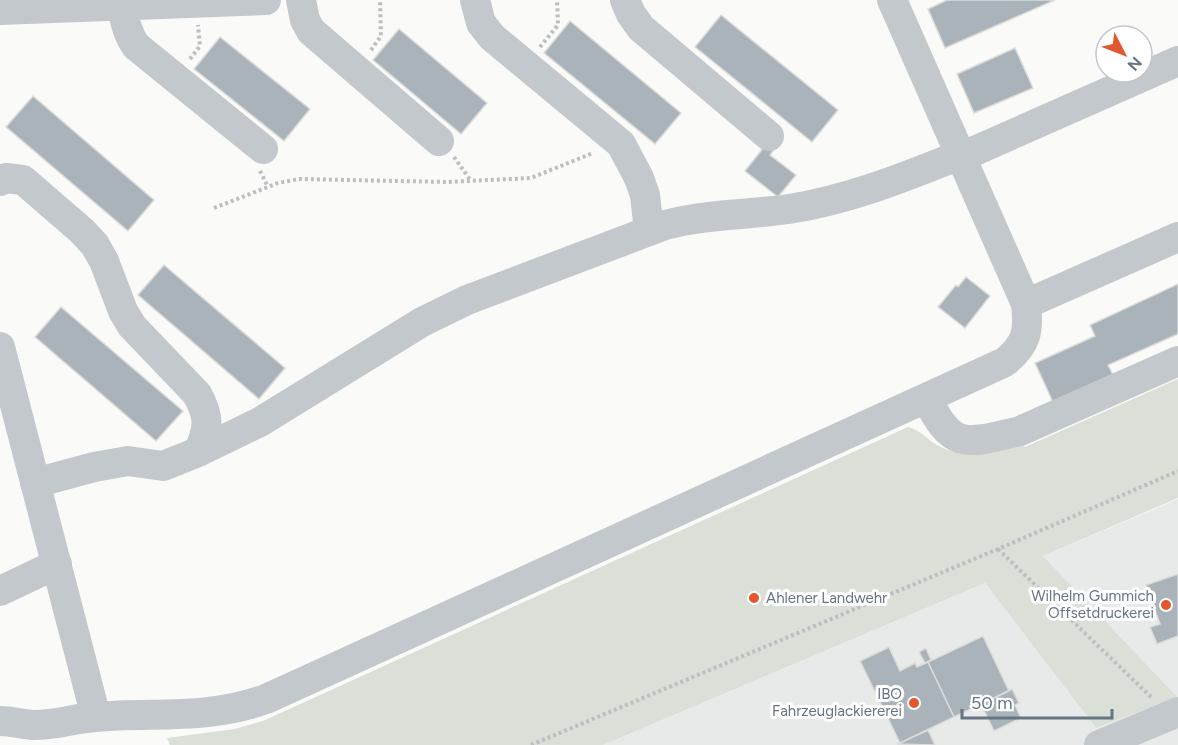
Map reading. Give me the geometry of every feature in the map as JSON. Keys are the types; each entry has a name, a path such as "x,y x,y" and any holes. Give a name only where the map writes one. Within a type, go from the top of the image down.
{"street":[{"path":"0,10 266,0"},
{"path":"301,0 305,20 311,31 439,141"},
{"path":"475,0 481,23 492,37 624,149 645,195 649,231"},
{"path":"625,0 631,14 641,27 769,136"},
{"path":"0,721 32,725 96,717 213,713 242,708 927,398 1005,362 1020,350 1029,326 1026,304 892,0"},
{"path":"123,6 124,20 132,41 263,149"},
{"path":"35,483 94,467 128,461 163,466 260,422 423,322 467,300 649,231 691,218 789,209 890,183 961,156 1178,61"},
{"path":"0,181 6,177 23,180 82,231 95,246 104,261 123,311 132,326 197,394 205,407 208,420 198,452"},
{"path":"1026,304 1178,237"},
{"path":"0,347 96,717"},
{"path":"927,398 937,419 950,434 967,441 992,438 1020,431 1178,361"},
{"path":"0,591 57,564"},
{"path":"1099,745 1175,713"}],"path":[{"path":"357,70 381,36 380,0"},
{"path":"525,65 558,26 557,0"},
{"path":"176,78 200,46 203,2"},
{"path":"214,208 278,183 299,179 447,182 531,178 600,150 624,149"},
{"path":"531,745 1178,471"},
{"path":"998,549 1151,697 1175,713"}],"shaded area":[{"path":"1178,379 1178,498 1043,556 1177,697 1096,728 985,583 603,745 170,745 167,738 235,729 263,721 908,427 935,444 957,452 978,452 1021,442 1025,447"},
{"path":"1178,499 1178,745 603,745 985,583 1096,728 1176,697 1043,556"}],"building":[{"path":"947,0 1055,0 945,48 928,9"},
{"path":"721,15 838,110 812,142 695,47"},
{"path":"570,21 681,113 655,144 544,53"},
{"path":"399,29 487,103 461,134 373,60"},
{"path":"220,37 310,109 284,141 194,69"},
{"path":"1015,48 1033,88 974,113 957,74"},
{"path":"33,96 154,200 128,231 6,127"},
{"path":"768,142 775,148 770,155 796,175 778,197 745,171"},
{"path":"164,265 285,368 259,399 138,295"},
{"path":"966,277 990,296 965,328 938,307 956,285 958,287"},
{"path":"1178,284 1178,334 1108,365 1113,375 1053,402 1035,363 1095,336 1090,325"},
{"path":"61,307 183,411 156,441 35,337"},
{"name":"Wilhelm Gummich Offsetdruckerei","path":"1178,574 1178,636 1157,644 1150,627 1160,624 1146,585"},
{"path":"983,636 1009,691 954,717 928,662"},
{"name":"IBO Fahrzeuglackiererei","path":"889,647 900,671 915,663 917,667 928,662 954,717 900,743 860,661"},
{"path":"926,648 931,660 925,663 919,652"},
{"path":"1012,689 1019,703 1015,705 1021,718 994,731 981,704"},
{"path":"928,730 935,745 897,744 900,743"}],"place":[{"name":"Ahlener Landwehr","path":"754,598"},
{"name":"Wilhelm Gummich Offsetdruckerei","path":"1166,605"},
{"name":"IBO Fahrzeuglackiererei","path":"914,703"}]}
